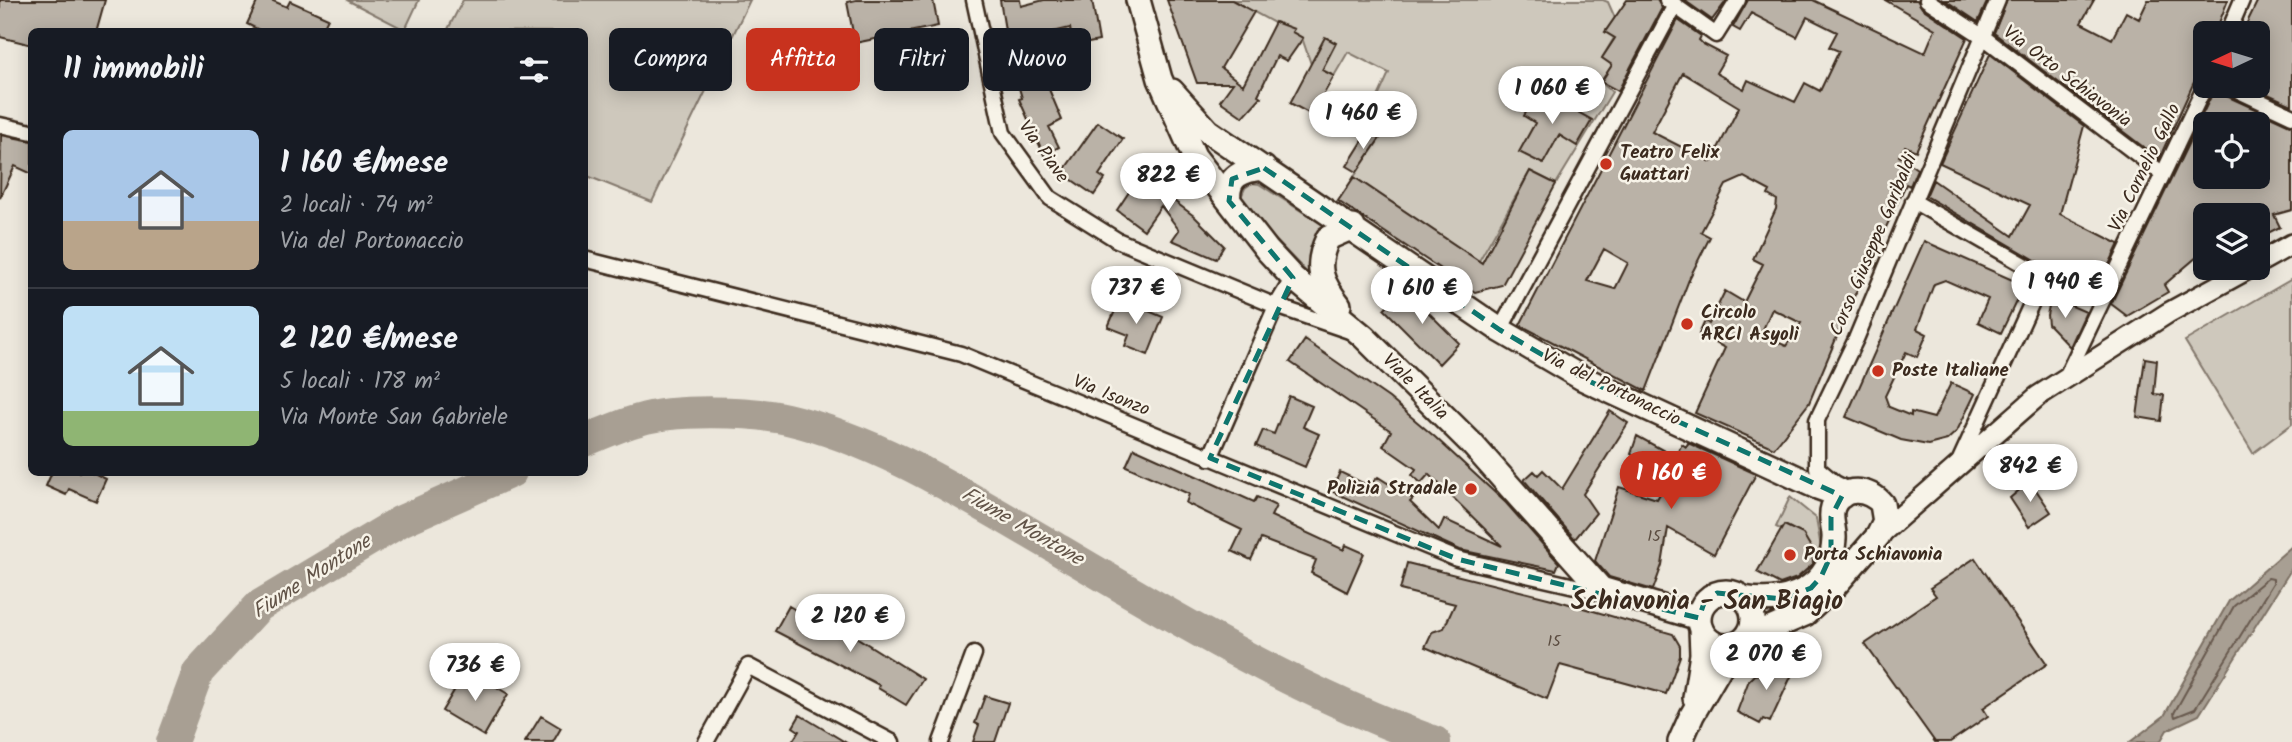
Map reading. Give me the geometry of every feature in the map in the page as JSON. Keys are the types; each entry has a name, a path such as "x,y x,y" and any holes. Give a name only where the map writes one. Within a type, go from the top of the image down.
{"main road":[{"name":"Viale Italia","path":"1138,0 1160,79 1194,156 1293,278 1363,336 1471,443 1601,589 1694,620"},
{"name":"Via del Portonaccio","path":"1160,79 1208,131 1500,330 1582,378 1847,493 1865,491 1879,500"},
{"path":"1229,201 1228,191 1232,179 1240,172 1264,168"},
{"path":"1353,228 1328,238 1320,254 1322,283 1363,336"},
{"path":"2270,256 2292,244"},
{"path":"1694,620 1714,643 1736,644 1805,614 1832,589 1878,536 1959,462 2038,396 2168,313 2228,280"},
{"path":"1878,536 1885,522 1879,500 1906,498 1937,483"},
{"path":"1686,728 1701,672 1694,620 1704,603 1717,593 1728,592 1765,602 1783,600 1811,588 1831,555 1834,537 1830,517 1834,505 1847,493"},
{"path":"1686,728 1736,644 1749,633 1753,621 1751,608 1743,598"}],"street":[{"name":"Via Piave","path":"974,0 1003,133 1050,198 1117,240 1276,306 1363,336"},
{"path":"1500,330 1671,3 1716,35 1738,0"},
{"name":"Via Orto Schiavonia","path":"1927,0 1982,36 2163,174"},
{"name":"Corso Giuseppe Garibaldi","path":"1847,493 1817,468 1817,420 1856,339 1998,0"},
{"path":"2233,21 2242,0"},
{"name":"Via Cornelio Gallo","path":"2064,380 2200,98"},
{"path":"2254,98 2292,116"},
{"path":"0,125 28,131"},
{"path":"1913,201 2044,276 1959,462"},
{"name":"Via Isonzo","path":"588,259 961,354 1457,559 1615,595"},
{"path":"1210,458 1276,306 1293,278"},
{"path":"941,742 974,654"},
{"path":"706,742 748,666 892,742"}],"highlighted area":[{"path":"1264,168 1500,330 1582,378 1842,496 1831,517 1831,555 1821,577 1811,588 1783,599 1717,593 1704,603 1699,618 1457,559 1210,458 1293,278 1229,201 1232,179"}],"shaded area":[{"path":"347,0 419,0 406,28"},
{"path":"463,0 750,0 732,37 732,28 609,28 609,91 706,91 652,202 588,176 588,28 449,28"},
{"path":"1232,0 1603,0 1608,2 1615,18 1605,32 1614,38 1602,58 1612,65 1601,82 1612,92 1556,184 1530,171 1479,261 1354,177 1380,138 1365,126 1389,73 1348,52 1334,76 1311,64 1302,38"},
{"path":"1252,183 1259,184 1329,229 1317,283 1247,210 1241,197 1245,188"},
{"path":"2292,279 2292,424 2253,453 2185,341"},
{"path":"1790,497 1816,518 1821,548 1813,569 1811,553 1803,537 1785,525 1782,530 1776,527"}],"water":[{"path":"2292,546 2292,568 2199,715 2167,730 2160,742 2130,742 2164,716 2229,601"}],"building":[{"path":"0,0 105,0 97,28 28,28 28,44 0,37"},
{"path":"258,0 271,0 287,7 290,1 328,18 323,28 255,28 247,24"},
{"path":"933,0 938,26 874,28 874,39 860,42 860,28 852,28 847,2"},
{"path":"1000,0 1020,0 1021,6 1044,0 1092,0 1099,41 1091,43 1091,28 1005,28"},
{"path":"1167,0 1232,0 1254,12 1221,68 1243,85 1275,22 1294,29 1292,32 1303,38 1287,61 1277,56 1258,95 1261,97 1243,117 1220,101 1233,83 1197,83"},
{"path":"1627,0 1657,0 1662,8 1618,91 1601,82 1612,65 1602,58 1615,38 1605,32"},
{"path":"1684,0 1727,0 1712,20"},
{"path":"1748,0 1813,0 1925,53 1935,29 1885,0 1917,0 1922,8 1967,38 1916,151 1905,146 1899,156 1917,169 1910,186 1906,184 1851,303 1809,403 1774,448 1695,413 1725,348 1699,334 1705,321 1709,324 1725,291 1744,302 1763,264 1753,259 1776,209 1777,200 1768,195 1770,191 1744,177 1726,185 1701,232 1710,237 1690,277 1646,391 1520,325 1678,20 1701,36 1699,40 1703,44 1726,56 1716,73 1744,89 1748,80 1795,102 1805,83 1820,91 1839,51 1829,47 1837,32 1807,17 1797,37 1751,13 1740,31 1733,27","holes":["1683,73 1739,107 1711,162 1652,132","1604,249 1628,263 1615,289 1587,281","1772,309 1801,323 1786,346 1761,334"]},
{"path":"1945,0 1988,0 1978,22"},
{"path":"2007,0 2094,0 2081,23 2112,39 2126,12 2139,19 2148,0 2228,0 2220,21 2193,21 2193,84 2159,159 1994,33"},
{"path":"2258,0 2292,0 2292,105 2270,95 2270,21 2248,21"},
{"path":"1325,37 1336,43 1322,70 1334,76 1312,115 1290,103"},
{"path":"1990,54 2084,126 2060,214 2119,244 2092,300 2053,276 2049,268 1926,196 1933,180 2013,236 2030,205 1940,163"},
{"path":"1538,90 1592,120 1577,146 1559,135 1543,164 1519,152 1535,123 1524,116"},
{"path":"1020,91 1050,91 1062,120 1049,127 1059,147 1044,155 1019,99 1022,98"},
{"path":"2210,98 2231,98 2261,112 2203,112"},
{"path":"2270,116 2292,126 2292,210 2274,215 2280,227 2270,232 2270,203 2193,203 2193,260 2164,285 2168,292 2127,316 2111,304 2193,134 2193,189 2270,189"},
{"path":"1098,122 1123,139 1099,175 1105,179 1094,195 1062,173"},
{"path":"1369,131 1380,138 1357,172 1347,166"},
{"path":"1,135 28,140 28,172 15,166 0,198"},
{"path":"1161,168 1181,196 1174,201 1194,216 1224,246 1216,259 1172,240 1179,230 1161,206 1144,230 1117,210 1131,189"},
{"path":"1530,171 1556,184 1502,285 1475,292 1338,201 1354,177 1482,263"},
{"path":"1924,241 2024,285 2001,333 1978,322 1988,299 1945,280 1934,284 1917,329 1927,334 1917,357 1906,352 1885,396 1889,407 1911,416 1911,412 1934,418 1951,383 1975,394 1957,431 1947,440 1928,445 1901,440 1846,417"},
{"path":"1404,288 1459,343 1439,364 1384,309"},
{"path":"2051,297 2086,312 2070,347 2048,324"},
{"path":"1120,299 1163,317 1148,355 1125,346 1129,335 1108,327"},
{"path":"1305,340 1389,398 1435,437 1506,503 1559,563 1556,570 1460,550 1331,491 1340,472 1369,486 1378,477 1413,499 1410,502 1439,530 1444,519 1502,546 1429,474 1421,483 1412,475 1416,469 1383,446 1391,431 1290,362"},
{"path":"2145,358 2157,360 2154,394 2164,395 2161,421 2137,417"},
{"path":"1289,396 1312,406 1303,427 1319,434 1305,467 1256,446 1263,430 1274,434"},
{"path":"1610,411 1628,423 1583,494 1596,513 1575,539 1524,480 1534,471 1538,475 1543,470 1562,489"},
{"path":"1637,436 1675,457 1682,444 1686,447 1688,443 1756,474 1714,554 1668,528 1662,565 1653,590 1609,577 1595,561 1619,487 1657,499 1669,478 1631,454"},
{"path":"1134,448 1254,502 1257,497 1276,506 1271,516 1344,550 1346,545 1364,553 1347,592 1311,573 1316,560 1261,539 1251,560 1232,551 1242,530 1186,503 1189,494 1126,466"},
{"path":"50,476 100,476 106,479 96,501 69,489 66,495 46,486"},
{"path":"2030,481 2051,512 2029,527 2010,498"},
{"name":"Porta Schiavonia","path":"1784,525 1803,534 1812,549 1813,564 1797,578 1780,584 1757,572"},
{"path":"1975,558 2047,664 1983,708 1988,716 1950,742 1935,742 1865,644 1936,596 1930,588"},
{"path":"1407,563 1552,599 1673,634 1680,646 1680,656 1666,694 1560,665 1547,699 1425,647 1432,632 1444,628 1455,604 1400,590"},
{"path":"789,606 828,629 832,622 923,679 906,705 878,688 879,685 775,631"},
{"path":"1778,656 1795,668 1770,722 1763,719 1760,724 1737,712 1749,680 1754,675 1769,672"},
{"path":"467,669 508,694 484,736 442,711"},
{"path":"985,696 1008,703 995,742 973,742 979,725 975,723"},
{"path":"800,715 845,742 792,742 799,731 793,727"},
{"path":"541,716 561,728 553,742 525,742"}],"waterway":[{"name":"Fiume Montone","path":"588,439 654,416 734,413 787,419 856,441 922,472 986,507 1190,626 1286,677 1335,701 1435,742"},
{"name":"Fiume Montone","path":"172,742 198,672 259,606 401,521 502,476"}],"place":[{"name":"Teatro Felix Guattari","path":"1606,164"},
{"name":"Circolo ARCI Asyoli","path":"1687,324"},
{"name":"Poste Italiane","path":"1878,371"},
{"name":"Polizia Stradale","path":"1471,489"},
{"name":"Porta Schiavonia","path":"1790,555"}],"district":[{"name":"Schiavonia - San Biagio","path":"1707,602"}]}
